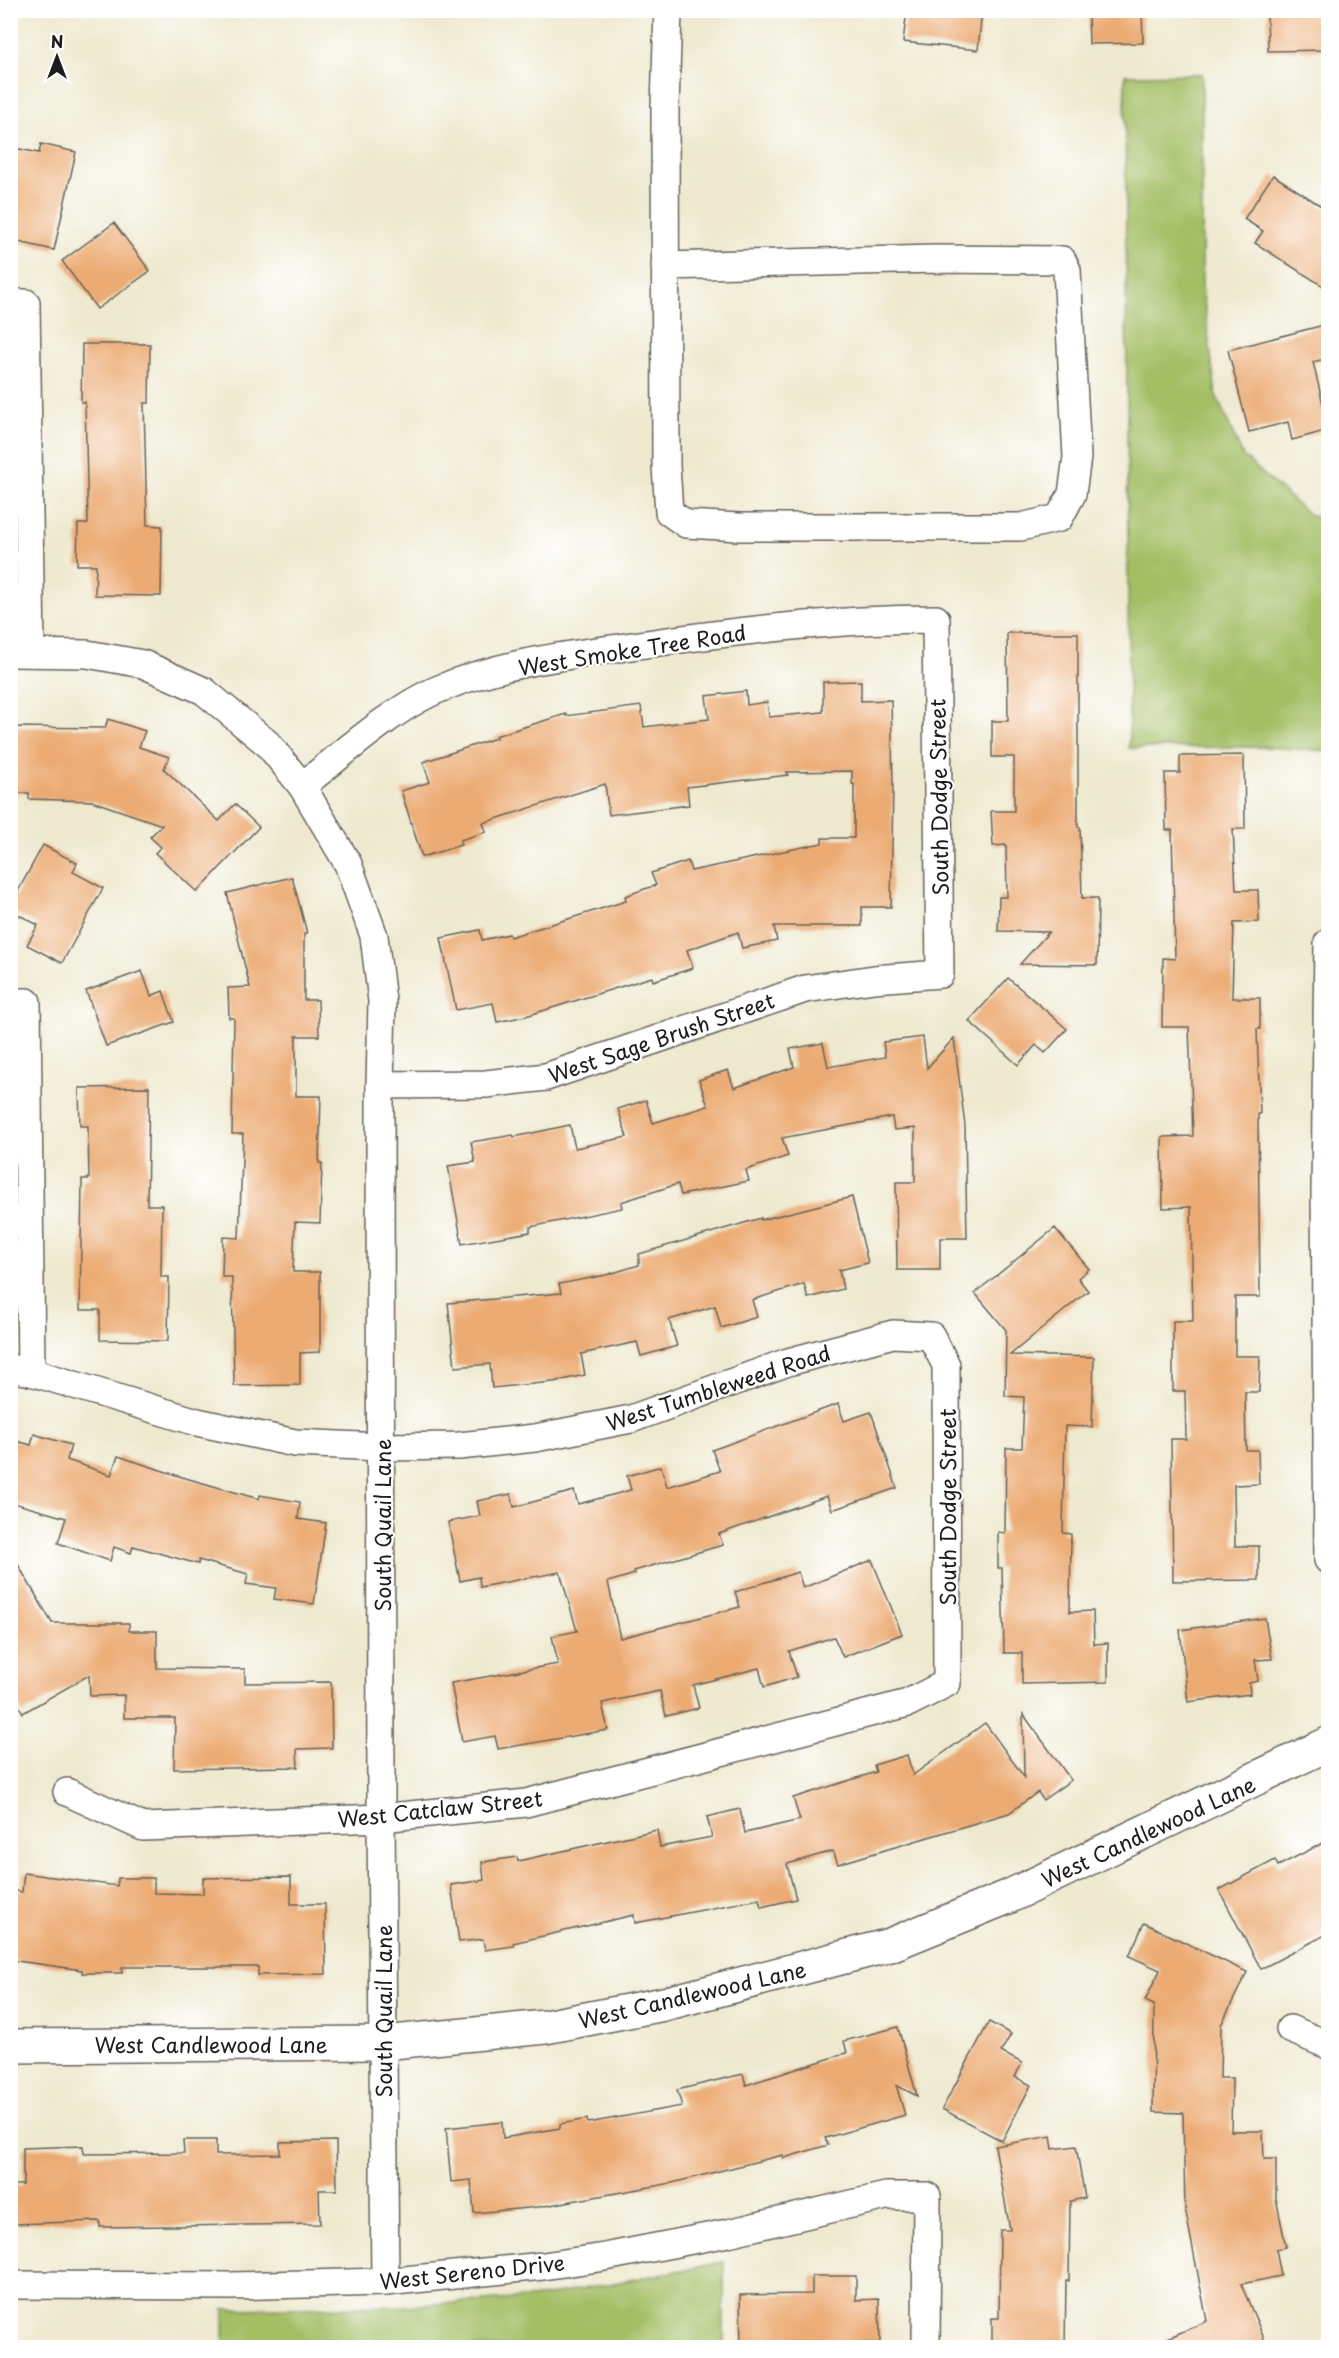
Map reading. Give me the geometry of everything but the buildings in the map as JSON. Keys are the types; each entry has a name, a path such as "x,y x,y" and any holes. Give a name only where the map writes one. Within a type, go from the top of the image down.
{"street":[{"path":"665,266 934,259 1062,260 1067,270 1077,457 1072,494 1059,518 1021,527 739,527 686,524 669,512 666,466 665,266 665,107 668,10"},
{"path":"18,303 20,653 87,654 143,664 204,691 268,744 302,786"},
{"name":"West Smoke Tree Road","path":"302,786 403,708 438,689 474,676 546,658 718,633 872,619 936,619"},
{"name":"South Dodge Street","path":"936,619 940,974"},
{"name":"South Quail Lane","path":"302,786 348,864 374,936 382,1001 380,1085 381,1818 385,2282"},
{"path":"1329,943 1327,1193 1329,1560"},
{"name":"West Sage Brush Street","path":"380,1085 486,1084 546,1077 805,989 874,979 940,974"},
{"path":"19,1002 21,1370"},
{"name":"West Tumbleweed Road","path":"21,1370 197,1422 295,1443 382,1447 459,1446 535,1438 631,1419 788,1362 893,1334 931,1336"},
{"name":"South Dodge Street","path":"931,1336 946,1365 947,1683"},
{"name":"West Catclaw Street","path":"67,1792 143,1827 381,1818 526,1803 908,1703 947,1683"},
{"name":"West Candlewood Lane","path":"10,2046 383,2043 545,2027 664,2004 890,1945 1010,1896 1329,1744"},
{"path":"1290,2029 1329,2045"},
{"name":"West Sereno Drive","path":"10,2285 231,2286 385,2282 543,2266 605,2257 728,2233 886,2196 927,2196 926,2348"}],"green space":[{"path":"1202,74 1202,286 1216,395 1243,456 1307,513 1328,524 1328,759 1326,751 1264,747 1129,748 1125,75"},
{"path":"724,2262 724,2347 224,2347 224,2309 405,2306 541,2297"}]}
